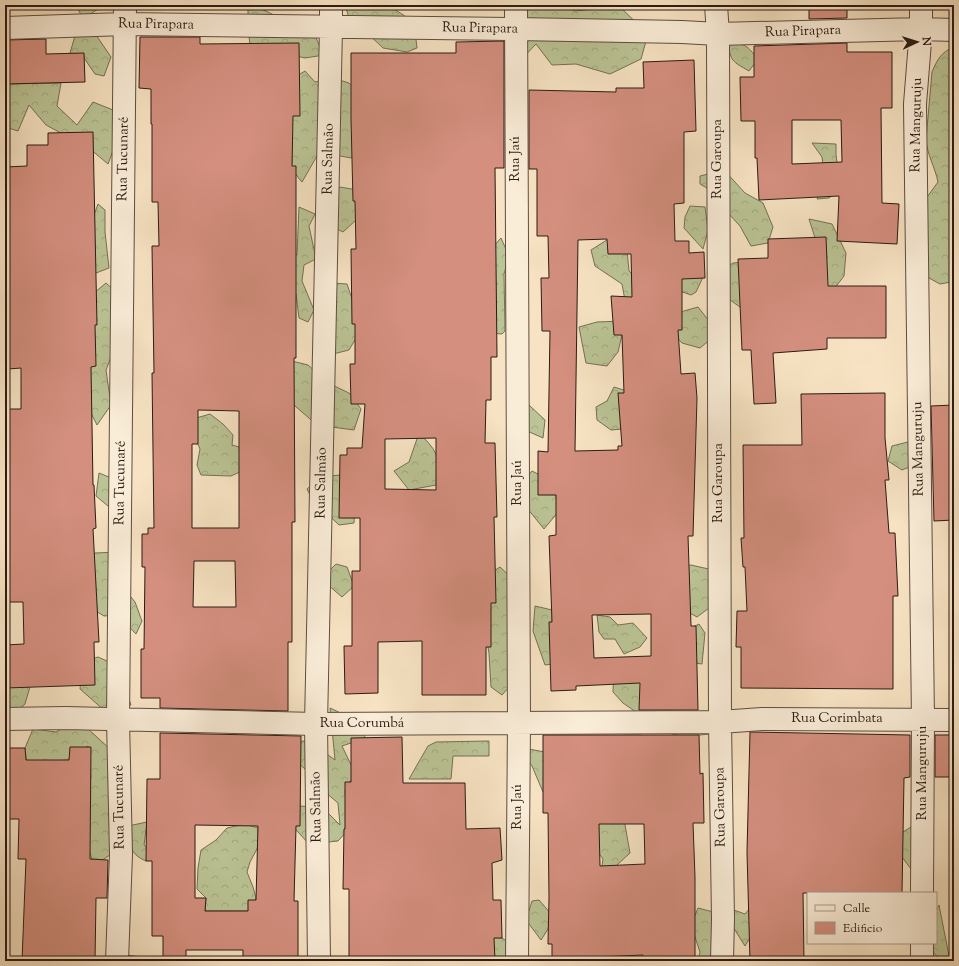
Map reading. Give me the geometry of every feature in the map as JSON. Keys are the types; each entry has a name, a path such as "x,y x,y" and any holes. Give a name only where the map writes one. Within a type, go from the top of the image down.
{"street":[{"name":"Rua Salmão","path":"319,961 316,724 331,5"},
{"name":"Rua Jaú","path":"516,5 518,723 517,961"},
{"name":"Rua Garoupa","path":"716,5 718,34 722,961"},
{"name":"Rua Manguruju","path":"921,5 921,29 915,104 923,720 922,892"},
{"name":"Rua Pirapara","path":"5,28 125,14 331,28 516,29 718,34 921,29 954,30"},
{"name":"Rua Tucunaré","path":"118,961 121,854 118,720 125,14"},
{"name":"Rua Corumbá","path":"5,719 316,724 720,722"},
{"name":"Rua Corimbata","path":"720,722 762,719 954,720"},
{"path":"922,944 922,961"}],"green space":[{"path":"76,5 104,5 83,19"},
{"path":"248,5 253,5 314,34 324,55 305,58 279,52 251,53 248,28"},
{"path":"345,5 388,5 414,22 417,48 407,52 383,48 362,28 352,27"},
{"path":"529,5 560,5 575,11 619,6 648,34 641,59 610,74 576,64 552,65 536,44 517,64 508,55 500,41 524,22"},
{"path":"96,35 111,57 104,76 95,74 82,55 70,53 75,36"},
{"path":"728,43 746,46 758,59 749,71 731,58"},
{"path":"954,47 954,79 950,92 954,112 954,189 951,207 954,217 954,274 951,282 940,284 929,278 923,256 925,200 938,182 926,140 932,72 940,57 946,51"},
{"path":"305,71 315,82 333,78 349,83 364,98 366,134 351,158 335,155 321,149 302,182 290,168 292,163 290,80"},
{"path":"61,83 57,106 77,125 93,102 113,110 117,140 108,164 89,148 46,125 29,105 18,131 5,127 5,94 7,84"},
{"path":"812,143 836,144 836,155 841,189 829,198 817,199 824,174 822,157"},
{"path":"724,170 745,193 763,203 773,227 768,243 751,246 740,226 728,213 722,197 700,184 700,176"},
{"path":"340,187 363,191 356,220 343,232 335,228 331,195"},
{"path":"98,204 105,210 105,232 109,268 96,273 86,259 94,215"},
{"path":"690,206 705,207 708,230 703,249 684,228 685,217"},
{"path":"299,207 315,214 309,226 316,259 304,265 302,281 314,310 308,322 299,318 296,294 280,261 297,255"},
{"path":"809,219 832,224 846,253 844,276 824,302 809,293 827,258 816,241"},
{"path":"650,230 704,275 696,292 691,295 662,285"},
{"path":"501,238 509,256 504,274 505,331 502,334 488,333 485,256"},
{"path":"610,238 627,250 629,271 647,288 624,326 618,352 607,366 586,363 579,327 597,322 623,321 626,306 622,284 595,266 591,250"},
{"path":"745,262 754,295 740,307 723,295 723,270 733,263"},
{"path":"106,283 119,295 118,339 106,370 111,405 97,425 87,405 88,298"},
{"path":"332,283 347,284 362,328 349,350 329,355"},
{"path":"698,307 709,321 712,338 700,348 682,343 669,329 672,317 684,311"},
{"path":"292,361 308,365 328,383 349,393 361,409 354,430 317,425 287,399"},
{"path":"614,387 630,392 622,429 611,430 597,420 596,407 607,401"},
{"path":"529,405 545,420 543,438 525,430 520,406"},
{"path":"210,414 223,424 233,435 232,445 239,447 242,471 231,476 201,475 197,465 200,449 193,432 193,419"},
{"path":"419,433 431,446 436,456 438,468 436,485 409,490 394,471 409,462"},
{"path":"912,441 912,466 902,470 888,461 892,446"},
{"path":"532,471 553,482 559,511 544,529 527,508 521,485"},
{"path":"99,473 124,483 124,500 108,506 96,496"},
{"path":"340,475 355,505 354,523 339,525 312,499 307,489 321,477"},
{"path":"118,552 118,581 135,602 142,621 136,634 118,615 104,616 91,608 79,577 95,553"},
{"path":"336,564 347,567 354,586 342,597 327,584 329,571"},
{"path":"691,565 713,570 717,602 697,617 679,607 671,569"},
{"path":"500,567 516,582 518,677 502,695 491,687 489,653 485,630 486,576"},
{"path":"535,606 552,610 552,664 545,665 533,631"},
{"path":"597,615 610,617 618,625 633,623 647,638 640,647 624,654 615,639 604,639 599,632"},
{"path":"699,624 705,633 702,664 686,662 691,628"},
{"path":"98,657 118,666 131,705 105,711 80,689 82,662"},
{"path":"614,664 673,705 669,716 709,721 709,734 682,737 660,730 640,733 642,755 626,749 625,724 646,719 623,703 613,692"},
{"path":"5,666 34,673 25,704 15,713 5,713"},
{"path":"330,708 347,716 366,738 342,746 355,773 345,791 349,829 338,841 309,844 287,820 298,806 322,807 340,825 338,803 325,792 312,775 290,756 298,742 315,739 324,752 335,760"},
{"path":"65,727 86,727 111,750 114,852 94,866 85,836 79,806 91,777 88,746 29,784 25,748 33,729 56,732"},
{"path":"489,741 489,756 453,756 451,779 409,779 428,746 436,742"},
{"path":"518,747 550,753 561,786 543,792 532,766"},
{"path":"622,808 630,853 617,865 625,886 602,866 603,859 591,843 587,813"},
{"path":"147,822 144,845 154,854 146,861 136,855 133,851 128,837 128,826"},
{"path":"245,824 258,828 258,847 250,862 247,872 256,898 251,911 205,911 206,898 197,889 201,850 216,840 227,828"},
{"path":"916,824 922,848 911,869 902,857 898,835"},
{"path":"539,900 552,915 548,929 541,940 526,920 532,901"},
{"path":"939,905 950,961 939,958 929,944 937,944 937,909"},
{"path":"751,907 754,931 745,946 728,919 731,909 745,914"},
{"path":"698,908 721,914 712,961 698,961 700,952 691,925"},
{"path":"489,937 502,938 511,944 512,961 495,961 491,956"},
{"path":"126,955 156,959 157,961 124,961"}],"building":[{"path":"809,5 847,5 847,18 809,19"},
{"path":"140,37 200,37 200,44 299,43 300,116 293,116 292,166 296,166 296,358 294,358 295,522 292,522 292,642 288,642 288,711 160,708 160,698 141,698 141,649 144,649 145,567 142,567 142,534 148,534 148,528 154,528 152,246 159,246 158,202 152,202 151,89 139,88","holes":["198,410 239,411 239,528 192,528 192,444 198,444","194,561 235,561 236,607 193,607"]},
{"path":"46,39 46,54 84,53 85,82 5,84 5,40"},
{"path":"504,41 504,168 495,168 497,357 491,357 491,400 486,400 485,443 495,443 497,517 494,517 496,603 491,603 491,647 486,647 486,695 422,695 422,641 378,642 378,693 345,694 344,646 352,646 352,571 360,571 360,518 339,518 340,455 347,455 347,448 362,448 365,404 351,404 350,364 355,364 355,324 352,324 351,249 356,249 355,201 353,201 351,53 456,53 456,42","holes":["436,438 436,490 385,489 385,439"]},
{"path":"847,43 847,52 892,52 892,108 881,108 882,203 899,204 897,244 837,241 839,196 759,200 757,158 755,158 755,121 741,121 740,77 754,77 754,46","holes":["792,120 841,120 842,162 792,164"]},
{"path":"694,60 696,131 684,132 684,203 674,204 675,241 689,241 689,253 704,252 705,278 682,279 682,330 678,330 681,374 695,373 697,398 693,536 688,536 691,626 696,626 698,710 639,710 640,683 576,686 576,690 551,691 549,622 552,622 549,536 556,535 556,495 538,495 538,451 548,452 550,331 542,331 541,278 549,278 548,236 537,236 537,169 529,169 529,90 616,92 616,88 644,88 643,62","holes":["607,239 608,254 631,254 632,297 611,296 614,335 622,335 624,393 618,393 622,446 618,446 618,450 575,451 578,240","651,614 651,656 594,658 592,615"]},
{"path":"93,132 97,325 95,325 96,366 91,367 93,485 96,528 93,529 99,642 94,642 95,685 5,688 5,645 24,644 23,602 5,602 5,409 21,409 21,368 8,369 7,330 5,330 5,167 27,166 27,145 48,145 48,133"},
{"path":"826,237 828,286 886,286 886,338 827,338 827,349 773,353 776,403 754,404 751,350 742,350 738,259 768,258 768,239"},
{"path":"885,393 885,438 889,480 885,480 889,533 895,533 898,596 893,596 893,689 741,688 741,647 736,647 737,611 747,611 745,567 743,567 741,538 744,538 743,445 802,445 801,394"},
{"path":"954,405 954,520 934,521 931,406"},
{"path":"750,732 910,735 910,777 904,778 902,892 803,893 804,961 750,961 747,852"},
{"path":"160,733 301,736 300,826 296,826 294,901 298,901 298,961 243,961 243,950 186,950 186,961 163,961 163,936 152,936 152,861 146,861 147,779 160,779","holes":["195,825 258,826 256,900 248,900 248,911 205,911 206,898 195,898"]},
{"path":"543,735 699,735 700,774 703,773 704,823 693,823 695,877 695,961 643,961 643,955 576,958 576,961 552,961 552,944 548,944 548,813 543,813","holes":["599,824 644,824 645,864 600,866"]},
{"path":"935,735 954,735 954,777 935,777"},
{"path":"402,737 403,783 465,783 466,829 500,828 502,860 492,863 493,900 501,900 502,938 494,938 495,961 349,961 349,889 343,889 345,782 351,782 351,738"},
{"path":"70,747 91,747 90,859 108,860 107,898 96,898 95,961 22,961 26,859 18,859 19,819 5,819 5,748 25,748 26,760 69,760"}]}
